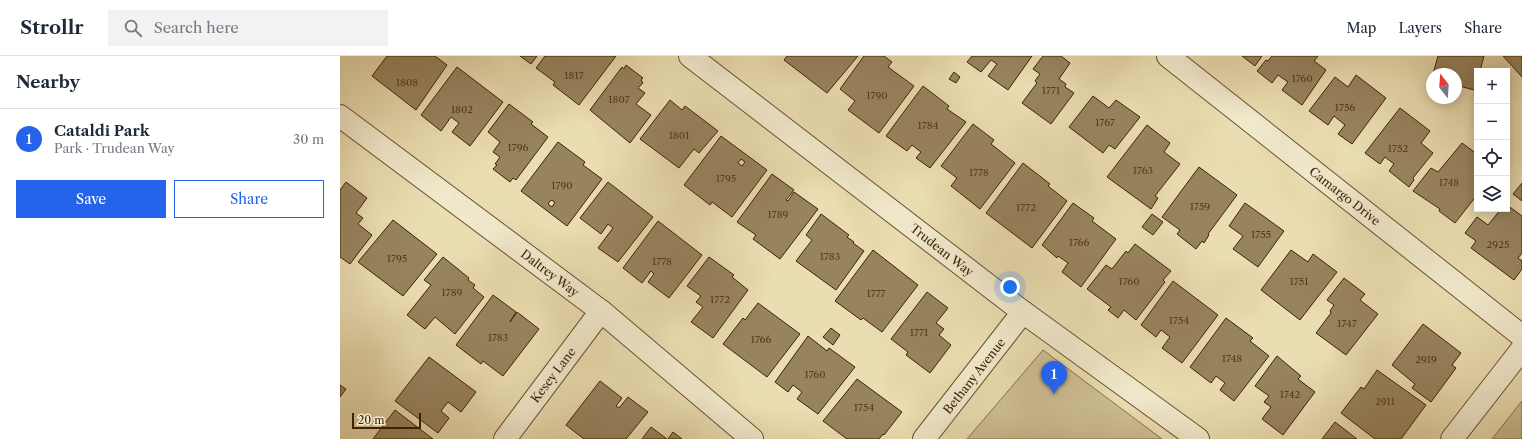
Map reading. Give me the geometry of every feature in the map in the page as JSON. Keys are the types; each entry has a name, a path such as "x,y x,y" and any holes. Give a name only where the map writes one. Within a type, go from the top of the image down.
{"street":[{"name":"Trudean Way","path":"690,56 1023,312 1198,439"},
{"name":"Camargo Drive","path":"1168,56 1522,336"},
{"name":"Daltrey Way","path":"340,116 601,311 752,439"},
{"name":"Kesey Lane","path":"506,439 601,311"},
{"name":"Bethany Avenue","path":"924,439 1023,312"},
{"path":"1452,439 1522,349"}],"shaded area":[{"path":"1043,350 1162,439 967,439"},
{"path":"1522,401 1522,439 1492,439"}],"building":[{"path":"387,56 435,56 447,65 416,110 372,76"},
{"path":"520,56 537,56 531,64"},
{"path":"545,56 616,56 579,105 553,85 555,82 536,68"},
{"path":"787,56 858,56 827,93 784,60"},
{"path":"864,56 884,56 892,62 888,67 914,86 879,133 848,110 855,101 840,89"},
{"path":"972,56 1032,56 1008,90 988,76 997,64 991,60 981,72 967,62"},
{"path":"1043,56 1061,56 1070,63 1059,79 1066,84 1065,87 1074,93 1051,124 1022,103 1037,83 1035,81 1040,74 1033,69"},
{"path":"1242,56 1262,56 1255,66"},
{"path":"1272,56 1318,56 1314,61 1326,70 1302,105 1282,90 1288,82 1278,75 1272,83 1257,71 1266,60 1268,61"},
{"path":"1438,56 1484,56 1481,68 1474,68 1474,90 1462,87 1462,68 1435,68"},
{"path":"1503,56 1522,56 1522,77"},
{"path":"626,65 643,78 641,80 643,83 638,88 645,93 636,104 651,115 630,143 590,110 622,67 624,69"},
{"path":"457,67 503,102 470,146 452,132 459,123 451,117 441,131 421,115"},
{"path":"954,72 960,77 956,83 949,79"},
{"path":"1356,75 1386,98 1352,144 1338,134 1345,125 1334,116 1328,125 1309,111 1335,77 1348,87"},
{"path":"923,86 949,106 947,109 966,122 930,168 916,158 921,152 912,145 907,151 886,136"},
{"path":"1093,96 1109,108 1116,100 1140,117 1115,149 1109,145 1103,153 1069,127"},
{"path":"670,100 682,110 685,106 718,131 699,153 694,149 679,168 640,139"},
{"path":"509,104 533,122 531,124 548,137 516,180 513,178 510,182 493,169 497,165 495,164 500,157 493,152 500,142 488,132"},
{"path":"1400,108 1430,131 1421,143 1433,153 1413,178 1414,180 1409,187 1389,171 1394,164 1385,157 1380,164 1365,153"},
{"path":"973,124 994,140 991,144 1015,163 980,209 951,186 957,178 941,166"},
{"path":"1147,125 1170,143 1164,152 1180,164 1155,196 1158,198 1151,209 1107,177"},
{"path":"721,136 767,170 732,217 712,202 710,205 684,185","holes":["741,159 745,162 742,166 738,163"]},
{"path":"558,142 585,162 583,165 602,179 567,226 521,191","holes":["551,200 555,202 552,207 548,204"]},
{"path":"1462,143 1474,152 1474,199 1455,223 1439,211 1440,209 1413,191 1431,168 1438,172"},
{"path":"1023,163 1050,184 1048,186 1067,201 1032,248 986,213"},
{"path":"1199,167 1237,195 1208,234 1209,235 1204,243 1202,241 1196,249 1177,234 1180,230 1162,217"},
{"path":"772,174 794,190 786,200 788,201 794,192 818,209 780,259 753,239 756,235 737,222"},
{"path":"346,182 367,198 356,213 363,218 358,224 372,235 350,264 340,257 340,190"},
{"path":"608,182 653,217 618,262 598,248 613,228 608,224 601,234 580,218"},
{"path":"1522,183 1522,201 1513,194"},
{"path":"1073,203 1094,218 1092,221 1116,239 1081,287 1062,272 1068,263 1058,256 1057,258 1042,245"},
{"path":"1245,203 1284,231 1258,267 1233,249 1243,236 1229,226"},
{"path":"1510,207 1522,216 1522,253 1518,258 1522,261 1522,269 1514,280 1471,248 1476,241 1465,233 1477,217 1488,225 1499,212 1510,212"},
{"path":"821,214 849,235 847,237 864,251 836,290 796,261 812,240 806,235"},
{"path":"1152,214 1163,222 1153,235 1142,227"},
{"path":"393,220 437,254 403,296 358,262"},
{"path":"658,221 702,255 669,298 648,282 654,274 651,271 642,283 623,268"},
{"path":"1135,244 1171,271 1163,280 1165,282 1136,320 1124,310 1118,318 1108,310 1111,307 1087,289 1106,265 1112,269 1126,251 1128,253"},
{"path":"873,250 918,285 882,332 863,318 861,320 835,301"},
{"path":"1291,250 1308,262 1313,254 1337,272 1300,320 1261,290"},
{"path":"443,257 469,278 468,280 475,285 473,288 484,297 455,334 435,317 425,329 407,315 431,285 424,280"},
{"path":"709,257 734,275 732,277 748,290 713,338 691,322 703,307 696,302 701,296 687,286"},
{"path":"1344,278 1365,294 1360,300 1378,314 1346,355 1316,333 1331,313 1330,311 1334,305 1327,300"},
{"path":"1173,281 1218,315 1182,363 1162,348 1170,337 1161,330 1156,337 1141,325"},
{"path":"927,292 948,308 936,323 944,329 939,335 951,345 930,373 906,355 908,352 891,339"},
{"path":"493,295 516,312 510,322 517,312 539,329 503,376 483,361 481,364 456,345"},
{"path":"758,303 800,334 767,377 723,344 743,318 745,320"},
{"path":"1226,318 1253,338 1250,341 1269,356 1234,401 1220,390 1225,383 1216,376 1211,383 1190,367"},
{"path":"1423,324 1461,353 1452,365 1456,368 1431,402 1412,388 1415,384 1392,365"},
{"path":"831,328 840,335 833,345 823,337"},
{"path":"808,336 827,351 829,348 855,367 818,414 797,399 802,392 793,385 788,392 775,382"},
{"path":"1277,356 1301,376 1298,379 1315,392 1283,435 1262,419 1271,407 1264,402 1269,396 1255,386"},
{"path":"429,357 476,392 461,412 448,402 441,411 449,418 438,433 395,401"},
{"path":"1377,370 1426,405 1401,439 1375,439 1341,413 1361,387 1364,389"},
{"path":"857,379 902,412 884,435 883,434 879,439 847,439 823,421"},
{"path":"600,381 622,398 616,406 619,408 628,397 648,412 626,439 584,439 566,425"},
{"path":"340,385 346,389 340,397"},
{"path":"395,410 433,439 373,439"},
{"path":"1335,422 1357,439 1322,439"},
{"path":"651,427 667,439 642,439"},
{"path":"673,432 682,439 668,439"}],"place":[{"name":"Cataldi Park","path":"1054,394"}]}
